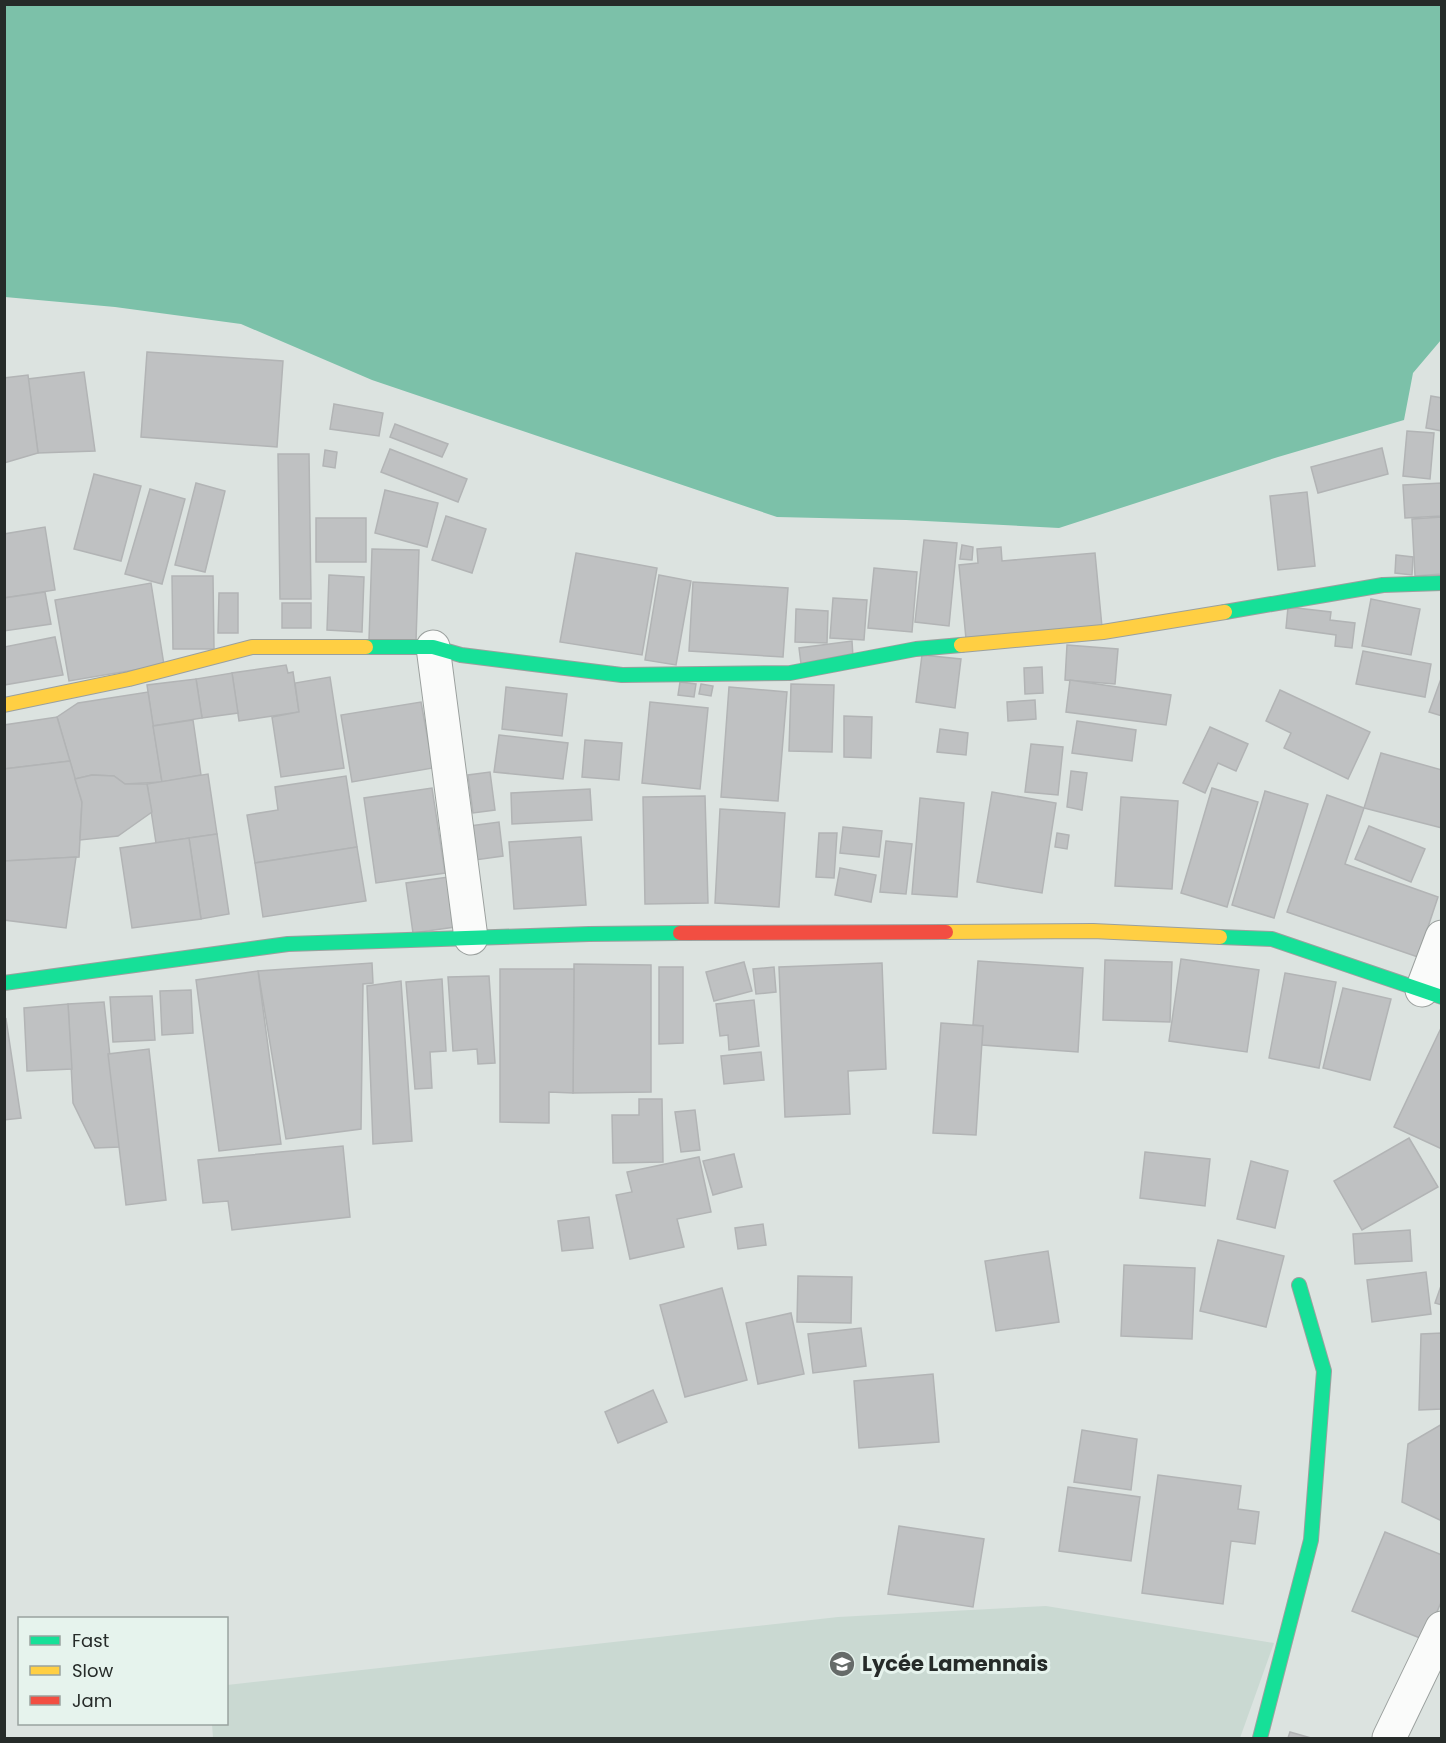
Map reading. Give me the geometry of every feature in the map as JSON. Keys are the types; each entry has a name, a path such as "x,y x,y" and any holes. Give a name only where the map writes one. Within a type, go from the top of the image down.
{"street":[{"path":"4,705 129,679 252,647 433,647 461,655 622,675 790,673 916,650 1103,632 1383,585 1442,583"},
{"path":"433,647 471,938"},
{"path":"4,983 288,944 590,934 1093,931 1272,939 1432,994 1442,937"},
{"path":"1260,1738 1311,1539 1324,1371 1299,1285"},
{"path":"1389,1738 1442,1628"}],"shaded area":[{"path":"4,5 1441,5 1441,340 1413,373 1404,420 1278,457 1059,528 906,520 777,517 372,380 241,324 115,307 5,297"},
{"name":"Lycée Lamennais","path":"1046,1606 1274,1643 1240,1738 213,1738 212,1725 228,1725 228,1685 838,1617"}],"building":[{"path":"147,352 283,361 277,447 141,437"},
{"path":"84,372 95,451 38,453 28,379"},
{"path":"28,375 38,453 4,463 4,378"},
{"path":"1431,396 1442,398 1442,431 1426,428"},
{"path":"334,404 383,413 379,436 330,429"},
{"path":"395,424 448,444 442,457 390,437"},
{"path":"1407,431 1434,433 1430,479 1403,476"},
{"path":"1382,448 1388,474 1318,493 1311,467"},
{"path":"390,449 467,479 458,502 381,472"},
{"path":"325,450 337,452 335,468 323,466"},
{"path":"278,454 309,454 311,599 280,599"},
{"path":"94,474 141,486 121,561 74,549"},
{"path":"196,483 225,491 205,572 175,565"},
{"path":"1442,483 1442,516 1405,518 1403,485"},
{"path":"150,489 185,499 162,584 125,574"},
{"path":"385,490 438,503 427,547 375,533"},
{"path":"1307,492 1315,566 1278,570 1270,496"},
{"path":"446,516 486,529 472,573 432,560"},
{"path":"1442,517 1442,574 1415,576 1412,519"},
{"path":"316,518 366,518 366,562 316,562"},
{"path":"45,527 55,590 4,598 4,534"},
{"path":"924,540 957,543 949,626 915,622"},
{"path":"962,545 973,547 972,560 960,559"},
{"path":"1001,547 1002,561 1095,553 1102,627 966,639 959,565 978,563 977,549"},
{"path":"372,549 419,550 416,641 369,640"},
{"path":"576,553 657,568 642,655 560,642"},
{"path":"1396,555 1413,557 1412,575 1395,573"},
{"path":"874,568 917,572 912,632 868,628"},
{"path":"329,575 364,577 362,632 327,630"},
{"path":"659,575 691,581 676,665 645,660"},
{"path":"172,576 213,576 214,649 173,649"},
{"path":"693,582 788,588 783,657 689,651"},
{"path":"151,583 164,665 69,681 55,600"},
{"path":"45,592 51,624 4,631 4,598"},
{"path":"219,593 238,593 238,633 218,633"},
{"path":"833,598 867,600 864,640 830,638"},
{"path":"1371,599 1420,609 1411,655 1362,646"},
{"path":"282,603 311,603 311,628 282,628"},
{"path":"1288,607 1331,612 1330,620 1355,623 1352,648 1335,646 1336,635 1286,628"},
{"path":"796,609 828,611 827,643 795,642"},
{"path":"55,637 63,675 4,685 4,647"},
{"path":"852,641 853,657 801,664 799,648"},
{"path":"1067,645 1118,649 1115,684 1065,680"},
{"path":"1363,651 1431,664 1425,697 1356,684"},
{"path":"922,655 961,659 955,708 916,702"},
{"path":"286,665 288,673 293,672 299,712 239,721 232,673"},
{"path":"1042,667 1043,693 1025,694 1024,668"},
{"path":"232,673 238,713 202,718 196,679"},
{"path":"1442,676 1442,716 1429,712"},
{"path":"330,677 344,768 281,777 272,717 299,712 295,683"},
{"path":"196,679 202,718 153,726 147,685"},
{"path":"1070,680 1171,695 1166,725 1066,712"},
{"path":"680,682 696,684 694,697 678,695"},
{"path":"701,684 713,686 711,696 699,694"},
{"path":"791,684 834,685 832,752 789,751"},
{"path":"506,687 567,694 562,736 502,729"},
{"path":"729,687 787,692 778,801 721,797"},
{"path":"1280,690 1370,732 1348,779 1284,748 1291,733 1266,721"},
{"path":"148,692 162,782 125,784 114,776 92,775 75,779 57,717 78,703"},
{"path":"1035,700 1036,719 1008,721 1007,702"},
{"path":"421,702 433,768 352,782 341,715"},
{"path":"650,702 708,708 700,789 642,783"},
{"path":"844,716 872,717 871,758 844,757"},
{"path":"57,717 70,761 4,769 4,725"},
{"path":"193,720 201,775 162,782 153,726"},
{"path":"1077,721 1136,730 1132,761 1072,753"},
{"path":"1210,727 1248,744 1236,771 1218,763 1205,793 1183,783"},
{"path":"940,729 968,733 966,755 937,752"},
{"path":"499,735 568,743 563,779 494,772"},
{"path":"585,740 622,743 619,780 582,777"},
{"path":"1031,744 1063,747 1058,795 1025,792"},
{"path":"1381,753 1442,770 1442,828 1364,808"},
{"path":"70,761 82,802 79,857 4,861 4,769"},
{"path":"1071,771 1087,773 1082,810 1067,807"},
{"path":"490,772 495,810 473,813 468,775"},
{"path":"208,774 217,834 156,843 147,784"},
{"path":"92,775 114,776 125,784 147,784 152,812 118,836 80,840 82,802 75,779"},
{"path":"346,776 357,847 255,863 247,815 278,810 275,787"},
{"path":"432,788 445,873 376,883 364,798"},
{"path":"1212,788 1258,802 1227,907 1181,893"},
{"path":"590,789 592,820 512,824 511,793"},
{"path":"1265,791 1308,804 1274,918 1232,905"},
{"path":"992,792 1056,803 1042,893 977,882"},
{"path":"1327,795 1364,808 1345,864 1438,897 1418,957 1287,912"},
{"path":"705,796 708,903 645,904 643,797"},
{"path":"1121,797 1178,801 1172,889 1115,886"},
{"path":"920,798 964,803 957,897 912,894"},
{"path":"720,809 785,813 779,907 715,903"},
{"path":"499,822 503,856 475,860 470,826"},
{"path":"1369,826 1425,849 1411,882 1355,859"},
{"path":"843,827 882,831 879,857 840,853"},
{"path":"819,833 837,833 834,878 816,877"},
{"path":"1057,833 1069,835 1067,849 1055,847"},
{"path":"217,834 229,914 201,919 189,838"},
{"path":"581,837 586,905 514,909 509,842"},
{"path":"189,838 201,919 132,928 120,848"},
{"path":"886,841 912,844 906,894 880,892"},
{"path":"357,847 366,901 263,917 255,863"},
{"path":"76,857 66,928 4,920 4,861"},
{"path":"840,868 876,875 871,902 835,895"},
{"path":"448,877 455,927 413,933 406,883"},
{"path":"1181,959 1259,970 1247,1052 1169,1041"},
{"path":"1105,960 1172,962 1170,1022 1103,1020"},
{"path":"978,961 1083,968 1078,1052 982,1045 983,1026 973,1025"},
{"path":"744,962 752,991 714,1001 706,972"},
{"path":"372,963 373,983 363,984 361,1129 286,1139 258,971"},
{"path":"882,963 886,1069 848,1071 850,1114 785,1117 779,967"},
{"path":"574,964 651,965 651,1092 573,1093"},
{"path":"659,967 683,967 683,1043 659,1044"},
{"path":"774,967 776,992 756,994 753,969"},
{"path":"500,969 574,969 573,1093 549,1092 549,1123 500,1122"},
{"path":"258,971 281,1144 219,1151 196,980"},
{"path":"1285,973 1336,982 1319,1068 1269,1058"},
{"path":"489,976 495,1063 478,1064 477,1049 453,1051 448,977"},
{"path":"442,979 446,1051 430,1052 432,1088 415,1089 406,982"},
{"path":"401,981 412,1141 373,1144 367,986"},
{"path":"1343,988 1391,999 1370,1080 1323,1068"},
{"path":"191,990 193,1033 162,1035 160,991"},
{"path":"152,996 155,1040 113,1042 110,997"},
{"path":"754,1000 759,1046 729,1050 728,1035 720,1036 716,1004"},
{"path":"104,1002 120,1147 95,1148 73,1103 68,1004"},
{"path":"68,1004 72,1069 27,1071 24,1008"},
{"path":"6,1019 21,1118 4,1120 4,1020"},
{"path":"941,1023 983,1026 976,1135 933,1133"},
{"path":"1442,1026 1442,1149 1394,1127"},
{"path":"149,1049 166,1200 126,1205 108,1054"},
{"path":"761,1052 764,1080 724,1084 721,1056"},
{"path":"639,1099 662,1099 663,1162 613,1163 612,1115 639,1115"},
{"path":"695,1110 700,1150 681,1152 675,1112"},
{"path":"1409,1138 1438,1187 1362,1230 1334,1181"},
{"path":"343,1146 350,1217 232,1230 228,1201 203,1203 198,1160"},
{"path":"1145,1152 1210,1159 1205,1206 1140,1198"},
{"path":"734,1154 742,1187 713,1195 703,1161"},
{"path":"699,1157 711,1212 677,1219 684,1247 630,1259 616,1195 632,1192 627,1172"},
{"path":"1251,1161 1288,1171 1275,1228 1237,1219"},
{"path":"589,1217 593,1248 562,1251 558,1221"},
{"path":"763,1224 766,1245 738,1249 735,1228"},
{"path":"1410,1230 1412,1261 1355,1264 1353,1234"},
{"path":"1218,1240 1284,1256 1266,1327 1200,1311"},
{"path":"1048,1251 1059,1322 996,1331 985,1261"},
{"path":"1124,1265 1195,1268 1192,1339 1121,1336"},
{"path":"1426,1272 1431,1314 1372,1322 1367,1280"},
{"path":"798,1276 852,1277 851,1323 797,1322"},
{"path":"1442,1283 1442,1305 1435,1303"},
{"path":"722,1288 747,1380 685,1397 660,1305"},
{"path":"791,1313 804,1374 758,1384 746,1323"},
{"path":"861,1328 866,1366 813,1373 808,1334"},
{"path":"1442,1333 1442,1409 1419,1410 1421,1334"},
{"path":"933,1374 939,1442 859,1448 854,1381"},
{"path":"653,1390 667,1422 618,1443 605,1412"},
{"path":"1442,1424 1442,1521 1402,1502 1408,1444"},
{"path":"1082,1430 1137,1439 1131,1490 1074,1482"},
{"path":"1158,1475 1241,1486 1238,1509 1259,1512 1255,1544 1231,1541 1223,1604 1142,1593"},
{"path":"1068,1487 1140,1497 1131,1561 1059,1551"},
{"path":"899,1526 984,1539 973,1607 888,1594"},
{"path":"1385,1532 1442,1555 1442,1600 1425,1640 1352,1611"},
{"path":"1290,1732 1311,1738 1288,1738"}],"traffic: fast":[{"path":"1225,612 1383,585 1442,583"},
{"path":"366,647 433,647 461,655 622,675 790,673 916,649 961,645"},
{"path":"4,983 288,944 680,933"},
{"path":"1220,937 1272,939 1442,997"},
{"path":"1260,1738 1311,1540 1324,1371 1299,1285"}],"traffic: slow":[{"path":"961,645 1103,632 1225,612"},
{"path":"4,705 129,679 252,647 366,647"},
{"path":"946,932 1093,931 1220,937"}],"traffic: jam":[{"path":"680,933 946,932"}],"place":[{"name":"Lycée Lamennais","path":"842,1664"}]}
